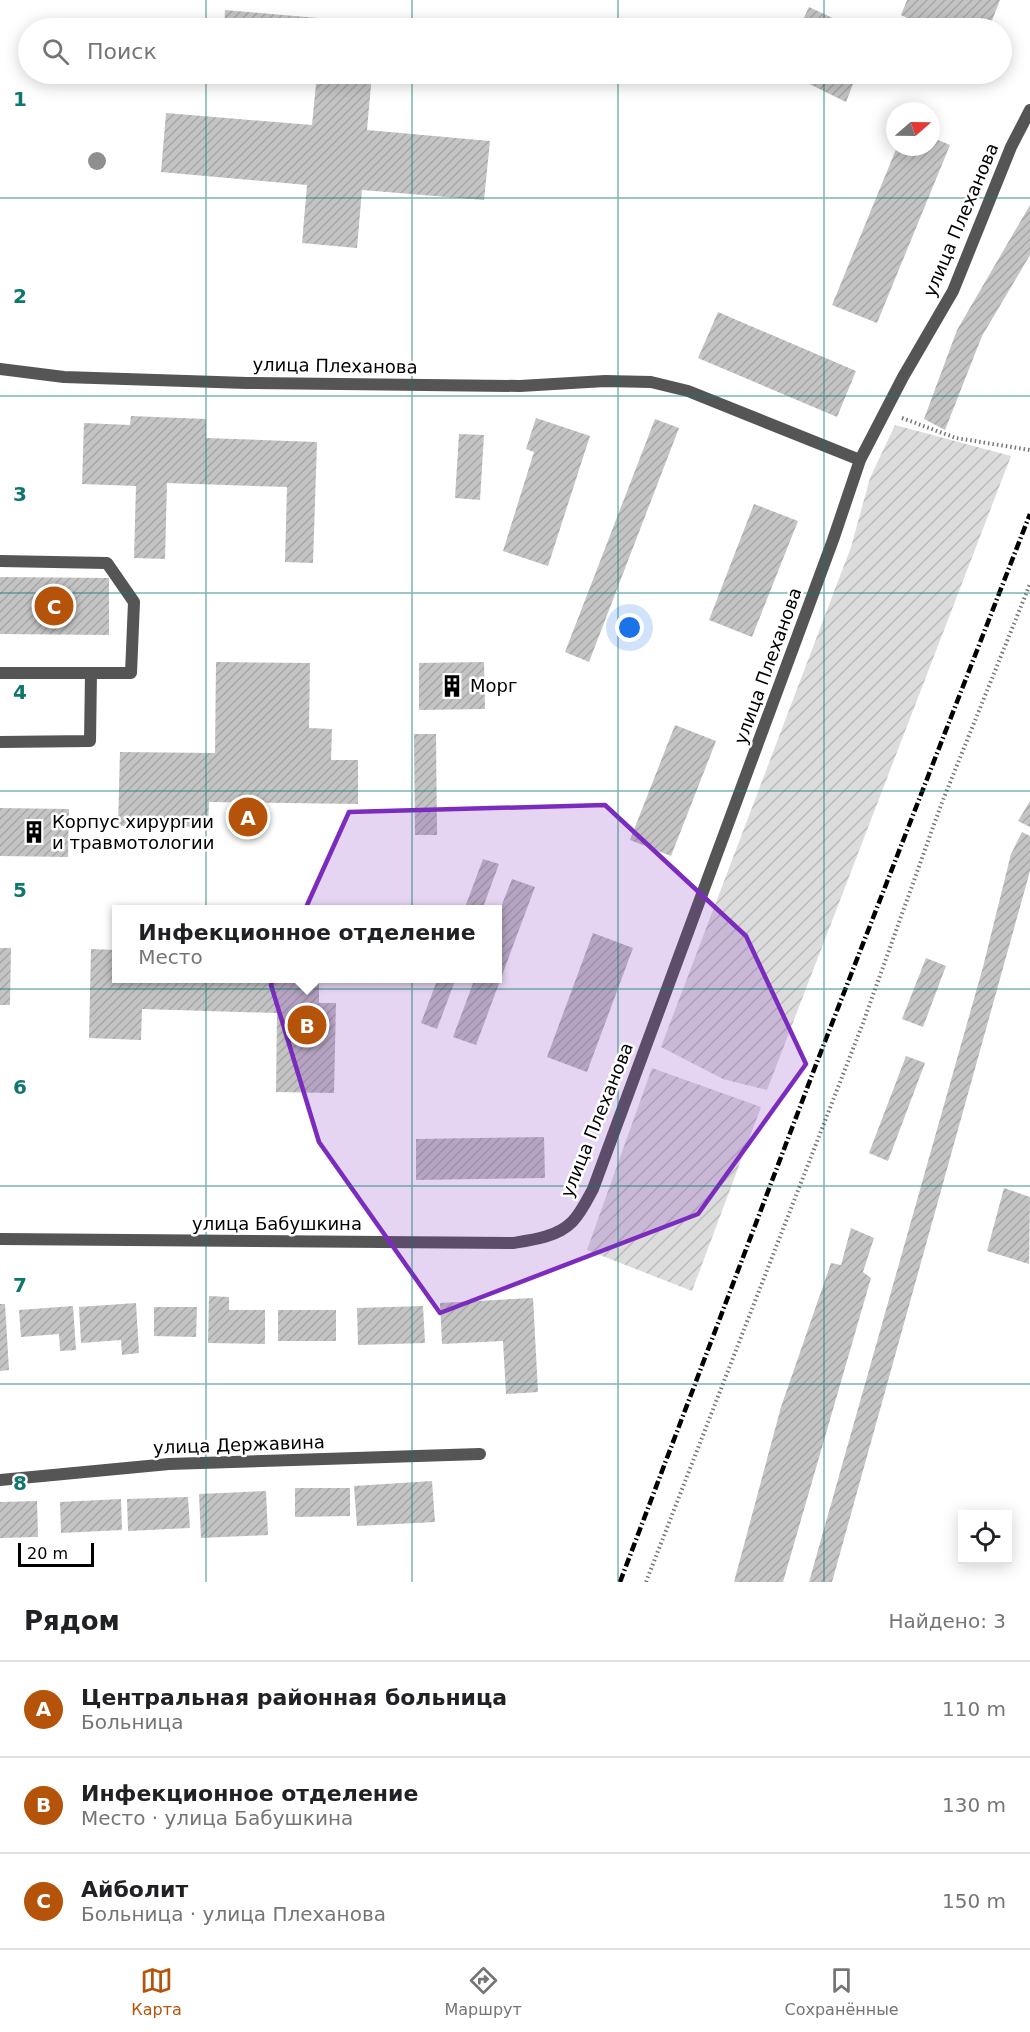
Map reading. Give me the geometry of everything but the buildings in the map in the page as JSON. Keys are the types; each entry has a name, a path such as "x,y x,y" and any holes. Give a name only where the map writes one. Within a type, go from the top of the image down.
{"street":[{"name":"улица Плеханова","path":"552,1234 571,1223 581,1211 593,1189 829,551 860,459 953,291 1011,147 1030,110"},
{"path":"0,363 0,369"},
{"name":"улица Плеханова","path":"0,369 64,377 247,383 520,386 606,381 651,382 688,391 860,459"},
{"path":"0,561 107,563 134,602 130,673 0,673"},
{"path":"0,742 90,741 91,673"},
{"name":"улица Бабушкина","path":"0,1239 513,1243 536,1240 552,1234"},
{"name":"улица Державина","path":"0,1480 169,1464 480,1454"}],"path":[{"path":"885,412 956,438 1030,450"},
{"path":"646,1582 863,1023 941,805 1030,584"}],"highlighted area":[{"path":"605,805 746,936 806,1064 698,1214 440,1313 319,1142 271,985 349,812"}],"shaded area":[{"path":"895,425 1011,456 767,1090 723,1079 661,1047 851,547 870,478"},
{"path":"652,1068 761,1107 692,1291 587,1250"}],"railway":[{"path":"620,1582 817,1062 1030,514"}],"place":[{"name":"Айболит","path":"54,606"},
{"name":"Морг","path":"452,686"},
{"name":"Центральная районная больница","path":"248,817"},
{"name":"Корпус хирургии и травмотологии","path":"34,832"},
{"name":"Инфекционное отделение","path":"307,1025"}]}
